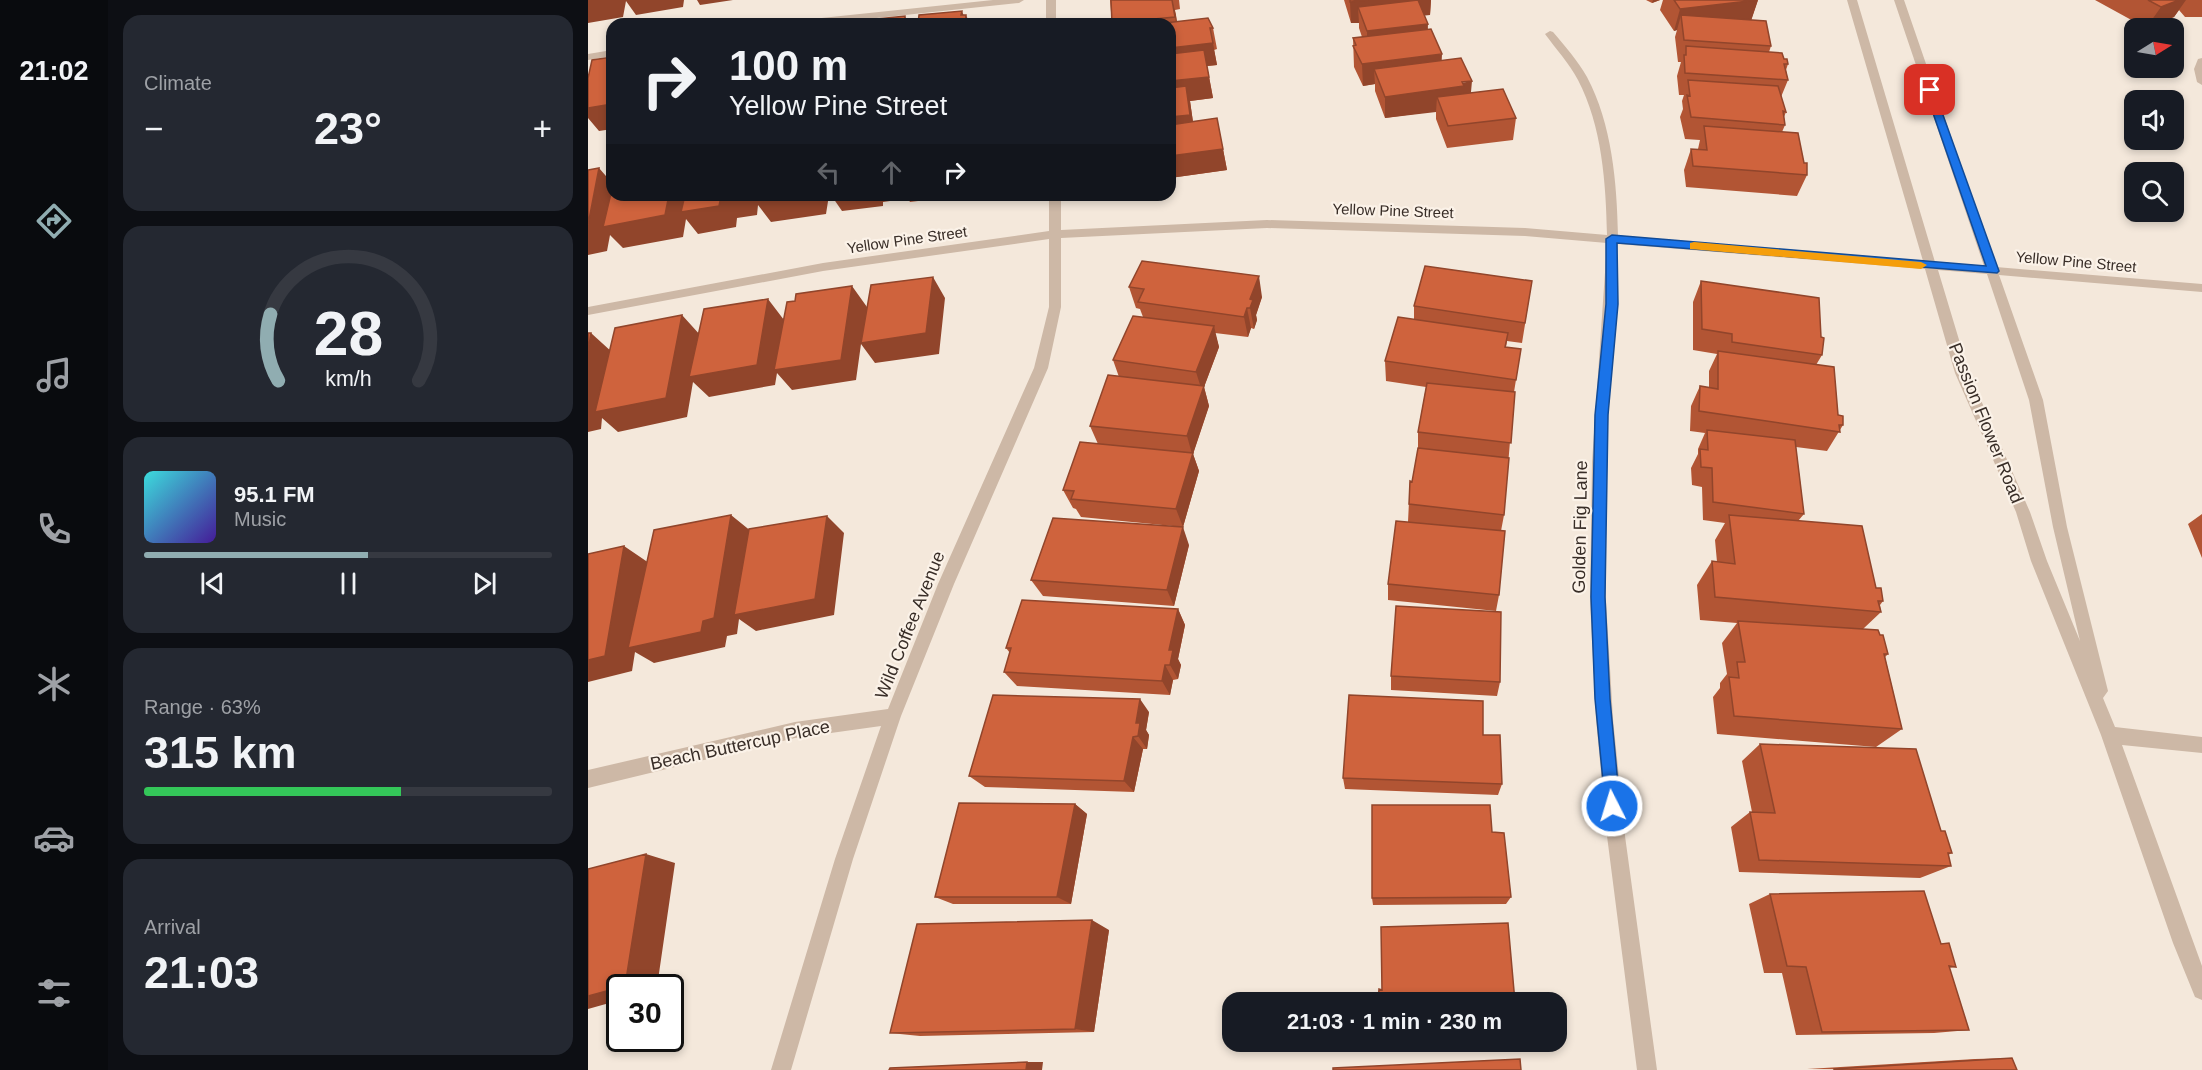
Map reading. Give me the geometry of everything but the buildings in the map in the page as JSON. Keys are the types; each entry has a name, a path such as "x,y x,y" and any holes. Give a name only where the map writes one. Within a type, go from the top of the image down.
{"street":[{"path":"850,18 1019,0"},
{"path":"1051,0 1051,18"},
{"name":"Passion Flower Road","path":"1852,0 1962,373 2023,512 2039,561 2110,735 2183,943 2202,990"},
{"name":"Passion Flower Road","path":"1899,0 2036,400 2060,527 2110,735"},
{"name":"Golden Fig Lane","path":"1550,34 1576,68 1591,98 1611,183 1612,304 1601,425 1598,608 1612,806 1647,1070"},
{"path":"588,57 606,54"},
{"path":"2202,61 2199,69 2202,82"},
{"name":"Wild Coffee Avenue","path":"781,1070 844,859 893,716 946,584 1041,368 1055,307 1055,201"},
{"name":"Yellow Pine Street","path":"588,311 823,267 1056,234 1182,226 1335,224 1454,228 2202,288"},
{"name":"Beach Buttercup Place","path":"588,779 795,730 893,716"},
{"path":"2110,735 2202,745"}],"slow traffic":[{"path":"1694,246 1921,265"}],"route":[{"path":"1612,806 1602,699 1598,597 1601,415 1612,304 1612,239 1993,271 1930,90"}]}
